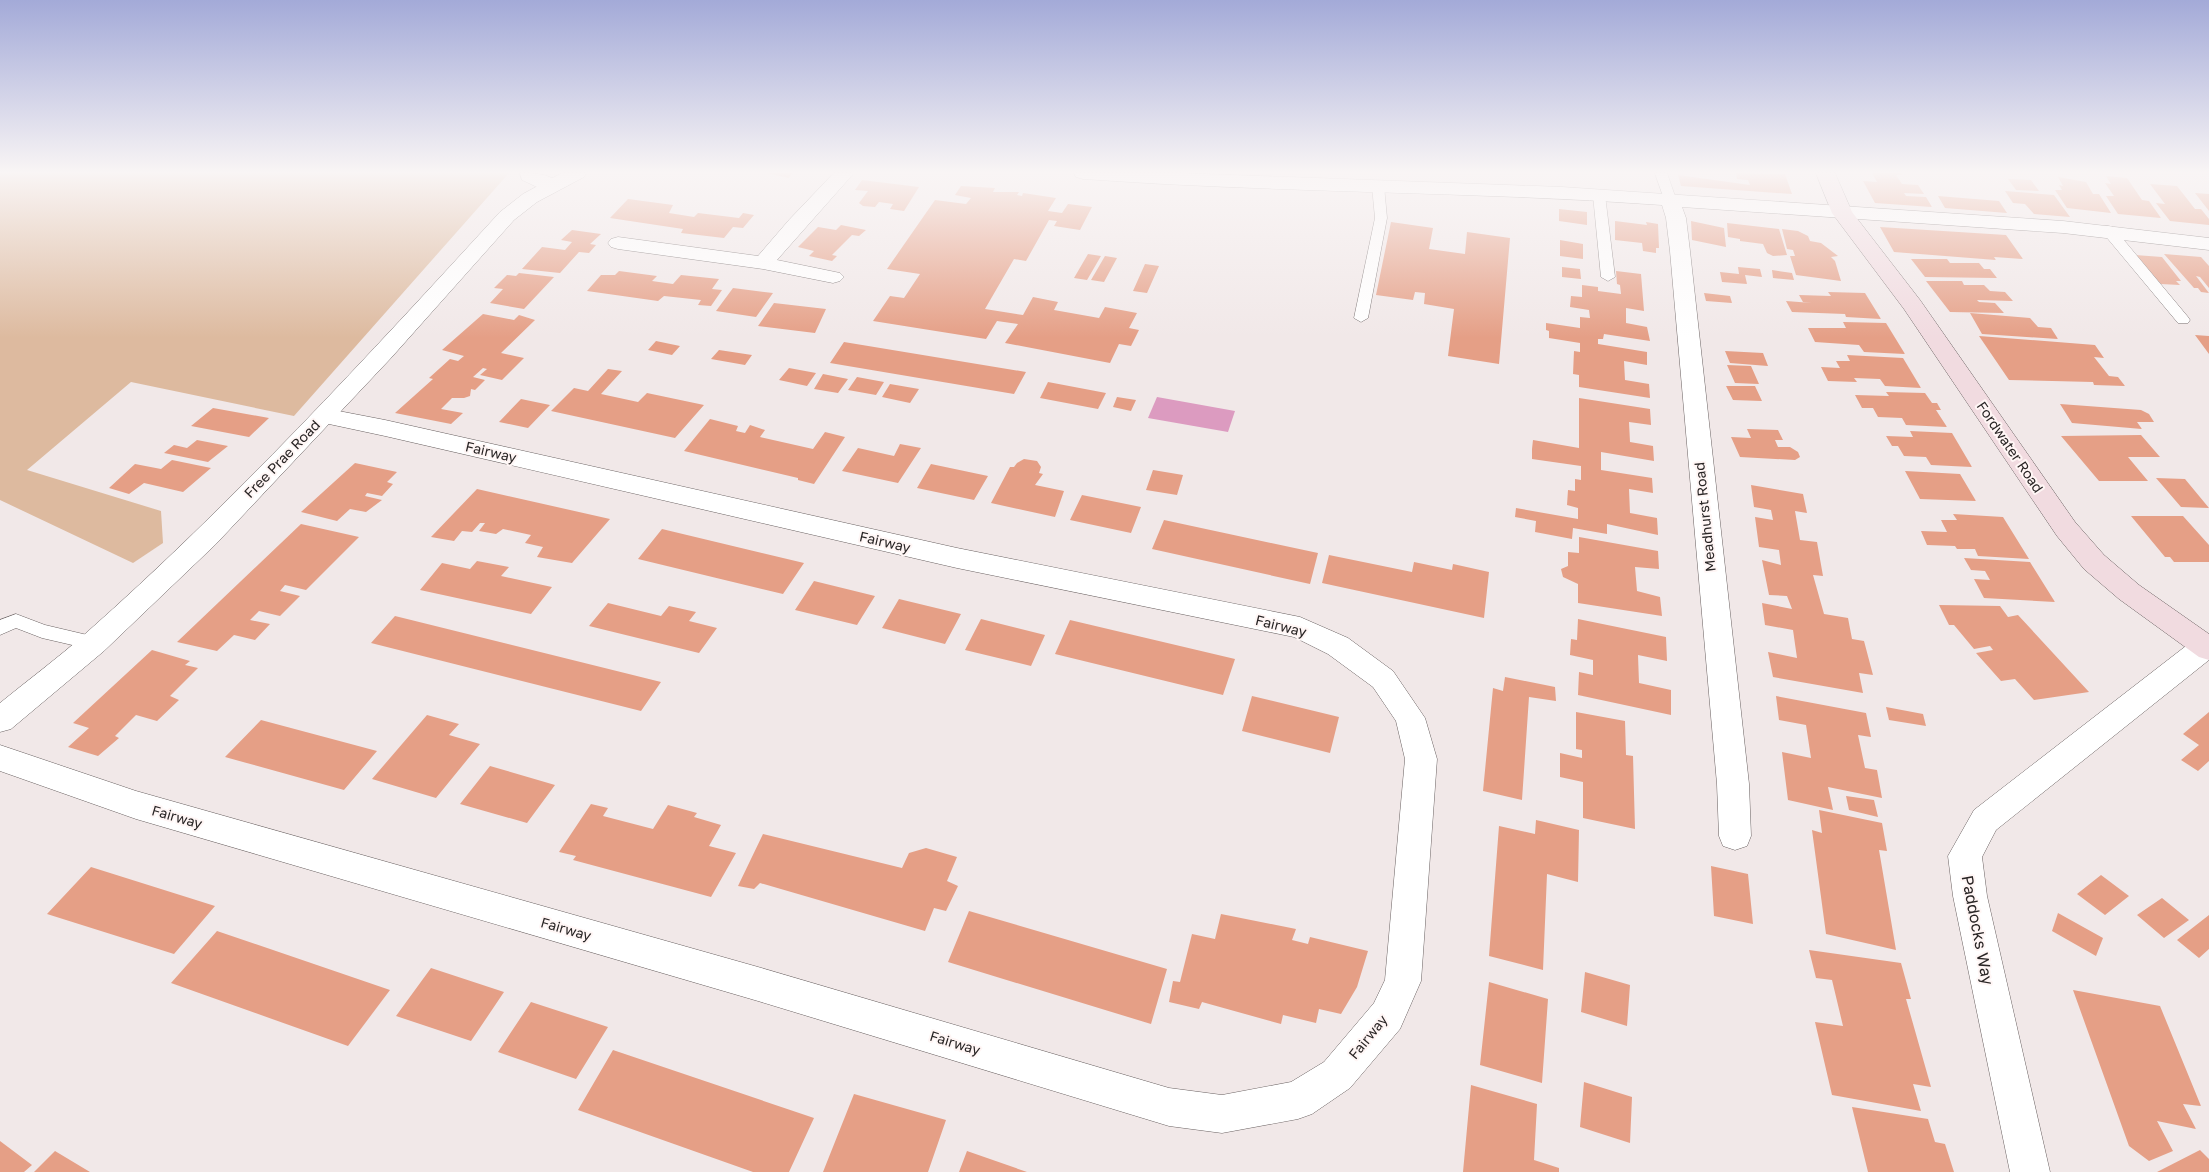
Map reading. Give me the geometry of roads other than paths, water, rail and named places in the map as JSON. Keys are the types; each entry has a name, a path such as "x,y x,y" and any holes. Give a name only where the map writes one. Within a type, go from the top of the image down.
{"main road":[{"name":"Fordwater Road","path":"1853,228 1912,305 2066,529 2094,562 2129,592 2207,648"}],"street":[{"name":"Free Prae Road","path":"0,720 94,643 207,537 323,416 496,228"},
{"path":"763,263 793,228"},
{"name":"Meadhurst Road","path":"1677,228 1733,784 1735,836"},
{"path":"2072,228 2108,230 2209,244"},
{"path":"618,243 763,263 833,277"},
{"name":"Fairway","path":"0,758 136,805 758,984 1169,1107 1222,1114 1298,1100 1337,1075 1387,1016 1403,981 1421,759 1410,718 1383,679 1338,646 1300,628 957,558 385,428 323,416"},
{"name":"Paddocks Way","path":"2030,1172 1970,896 1965,856 1985,820 2207,648"}],"lane":[{"path":"1361,318 1379,228"},
{"path":"1603,228 1608,277"},
{"path":"2108,230 2183,320"},
{"path":"8,625 94,643"}]}
